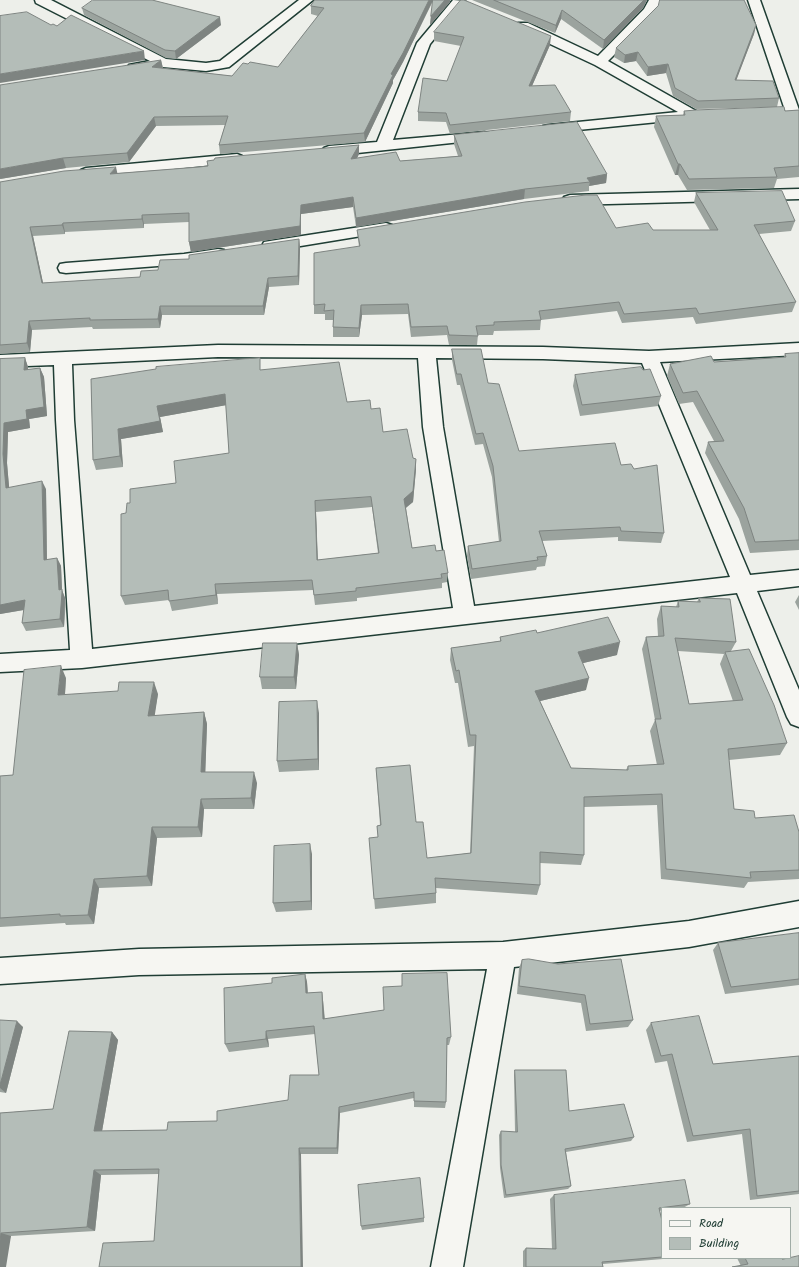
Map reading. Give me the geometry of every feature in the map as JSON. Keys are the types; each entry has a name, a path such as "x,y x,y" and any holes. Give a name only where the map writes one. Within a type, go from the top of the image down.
{"street":[{"path":"41,0 141,50 163,63"},
{"path":"123,69 163,63 206,68 224,64 307,0"},
{"path":"600,62 650,11 655,0"},
{"path":"754,0 796,112 778,113"},
{"path":"383,146 424,43 458,1 474,7"},
{"path":"509,21 600,62 693,115"},
{"path":"531,131 693,115 709,115"},
{"path":"312,153 500,134"},
{"path":"74,174 248,158"},
{"path":"554,202 584,198 799,194"},
{"path":"253,249 399,226"},
{"path":"66,268 184,259 230,252"},
{"path":"0,361 218,351 543,353 650,357 799,349"},
{"path":"426,352 434,427 465,616"},
{"path":"650,357 799,717"},
{"path":"63,358 65,420 82,659"},
{"path":"0,663 82,659 799,578"},
{"path":"0,971 139,962 503,955 636,941 756,924 799,914"},
{"path":"447,1267 503,955"}],"building":[{"path":"93,0 152,0 220,17 175,51 165,50 82,8"},
{"path":"315,0 429,0 391,74 393,75 364,133 219,145 228,116 154,117 127,153 63,158 0,169 0,85 161,60 152,67 232,76 243,63 248,64 250,62 278,67 324,8 311,6"},
{"path":"433,0 445,0 431,16"},
{"path":"461,0 551,36 529,86 555,85 571,112 450,125 446,113 418,112 423,78 447,81 464,37 434,32"},
{"path":"494,0 644,0 604,40 562,10 556,25"},
{"path":"660,0 744,0 756,25 735,80 773,81 779,98 698,101 675,88 668,64 648,67 638,52 625,55 616,48 658,6"},
{"path":"27,12 51,25 53,24 57,26 71,15 144,51 0,74 0,16"},
{"path":"784,107 785,111 799,110 799,166 774,168 777,177 689,179 680,164 678,164 656,116 685,115 684,111 696,110"},
{"path":"577,122 607,174 587,178 590,182 525,189 356,218 353,197 301,205 300,226 189,242 189,213 142,215 142,219 63,223 62,225 30,227 42,283 140,277 141,271 158,270 160,260 189,259 189,255 299,239 298,276 268,278 263,306 160,306 158,319 90,320 90,318 29,321 27,343 0,345 0,182 64,171 116,167 110,174 199,167 208,166 207,161 214,160 215,158 359,145 351,159 396,152 400,161 462,156 454,135"},
{"path":"782,191 795,221 754,225 796,302 699,314 696,308 624,314 619,302 539,311 541,320 494,322 494,325 476,326 478,336 449,335 447,326 411,327 408,304 361,305 359,328 333,327 334,310 324,311 325,304 314,305 314,253 360,246 357,230 525,202 597,195 616,228 648,223 653,230 718,230 696,193"},
{"path":"452,349 481,349 488,383 499,384 519,451 615,443 621,465 631,464 634,469 657,465 664,533 621,531 620,527 539,531 547,556 537,557 538,560 472,569 468,546 501,541 493,466 483,433 476,434 461,374 457,374"},
{"path":"799,353 799,540 755,542 744,508 708,442 724,441 697,391 683,393 670,364 711,356 714,362 786,357 785,354"},
{"path":"25,358 24,370 40,368 44,407 26,410 27,419 4,423 3,454 6,488 42,481 44,560 57,558 59,590 62,589 62,593 60,619 22,623 25,600 0,605 0,359"},
{"path":"260,358 260,370 339,362 347,402 370,400 371,409 380,408 383,432 407,429 413,458 416,459 413,491 404,499 412,548 435,545 436,551 444,550 448,573 441,574 442,578 356,588 356,591 314,595 312,580 215,584 216,595 169,601 168,590 121,596 121,514 126,513 127,503 130,503 130,489 176,483 174,461 229,453 225,394 157,406 160,421 118,429 120,456 93,460 91,379 156,369 156,367","holes":["371,497 379,553 317,560 315,501"]},
{"path":"641,367 643,370 650,369 661,396 582,405 575,375"},
{"path":"699,598 730,599 736,642 675,638 689,704 743,700 725,652 749,649 774,705 787,743 728,749 734,809 754,811 755,818 794,815 799,832 799,870 750,872 751,878 666,869 662,794 584,797 584,855 540,852 540,885 435,878 436,893 374,899 369,838 378,837 377,826 381,825 376,768 410,765 416,822 423,822 427,858 471,853 476,735 470,735 459,670 456,671 451,648 501,641 500,637 536,630 537,633 608,617 620,642 578,652 589,678 535,691 571,768 628,770 628,766 664,764 655,719 661,719 646,637 664,636 661,606 679,607 678,601 700,602"},
{"path":"263,643 297,643 294,677 260,677"},
{"path":"61,666 58,695 118,691 119,682 154,682 148,716 204,712 201,772 254,772 251,798 201,799 198,827 152,827 147,876 94,879 88,915 60,916 60,914 0,918 0,776 13,775 24,670"},
{"path":"317,701 318,759 277,761 279,702"},
{"path":"310,844 311,901 273,903 274,846"},
{"path":"799,933 799,979 731,987 718,943"},
{"path":"529,959 558,964 621,959 633,1020 590,1024 585,995 519,986 522,960"},
{"path":"447,973 451,1037 447,1038 446,1102 414,1101 414,1092 339,1107 337,1148 299,1148 301,1267 99,1267 103,1243 154,1241 159,1169 94,1170 87,1227 1,1233 0,1241 0,1113 53,1109 69,1031 112,1032 94,1131 167,1130 168,1122 217,1121 217,1111 288,1100 290,1075 319,1075 314,1026 266,1031 266,1039 225,1044 224,988 272,983 272,978 305,974 306,993 322,992 323,1019 384,1010 383,987 402,986 402,974"},
{"path":"699,1016 713,1064 799,1056 799,1191 757,1196 750,1129 693,1136 672,1054 661,1056 651,1023"},
{"path":"0,1020 17,1021 0,1085"},
{"path":"515,1070 566,1070 569,1111 624,1104 634,1137 565,1149 571,1186 506,1195 501,1165 501,1131 517,1132"},
{"path":"420,1178 424,1218 361,1226 358,1185"},
{"path":"685,1180 690,1204 659,1208 661,1217 661,1257 602,1262 603,1267 526,1267 526,1248 556,1249 554,1195"},
{"path":"799,1256 799,1267 732,1267 748,1264 746,1259 791,1259 791,1257"}]}
